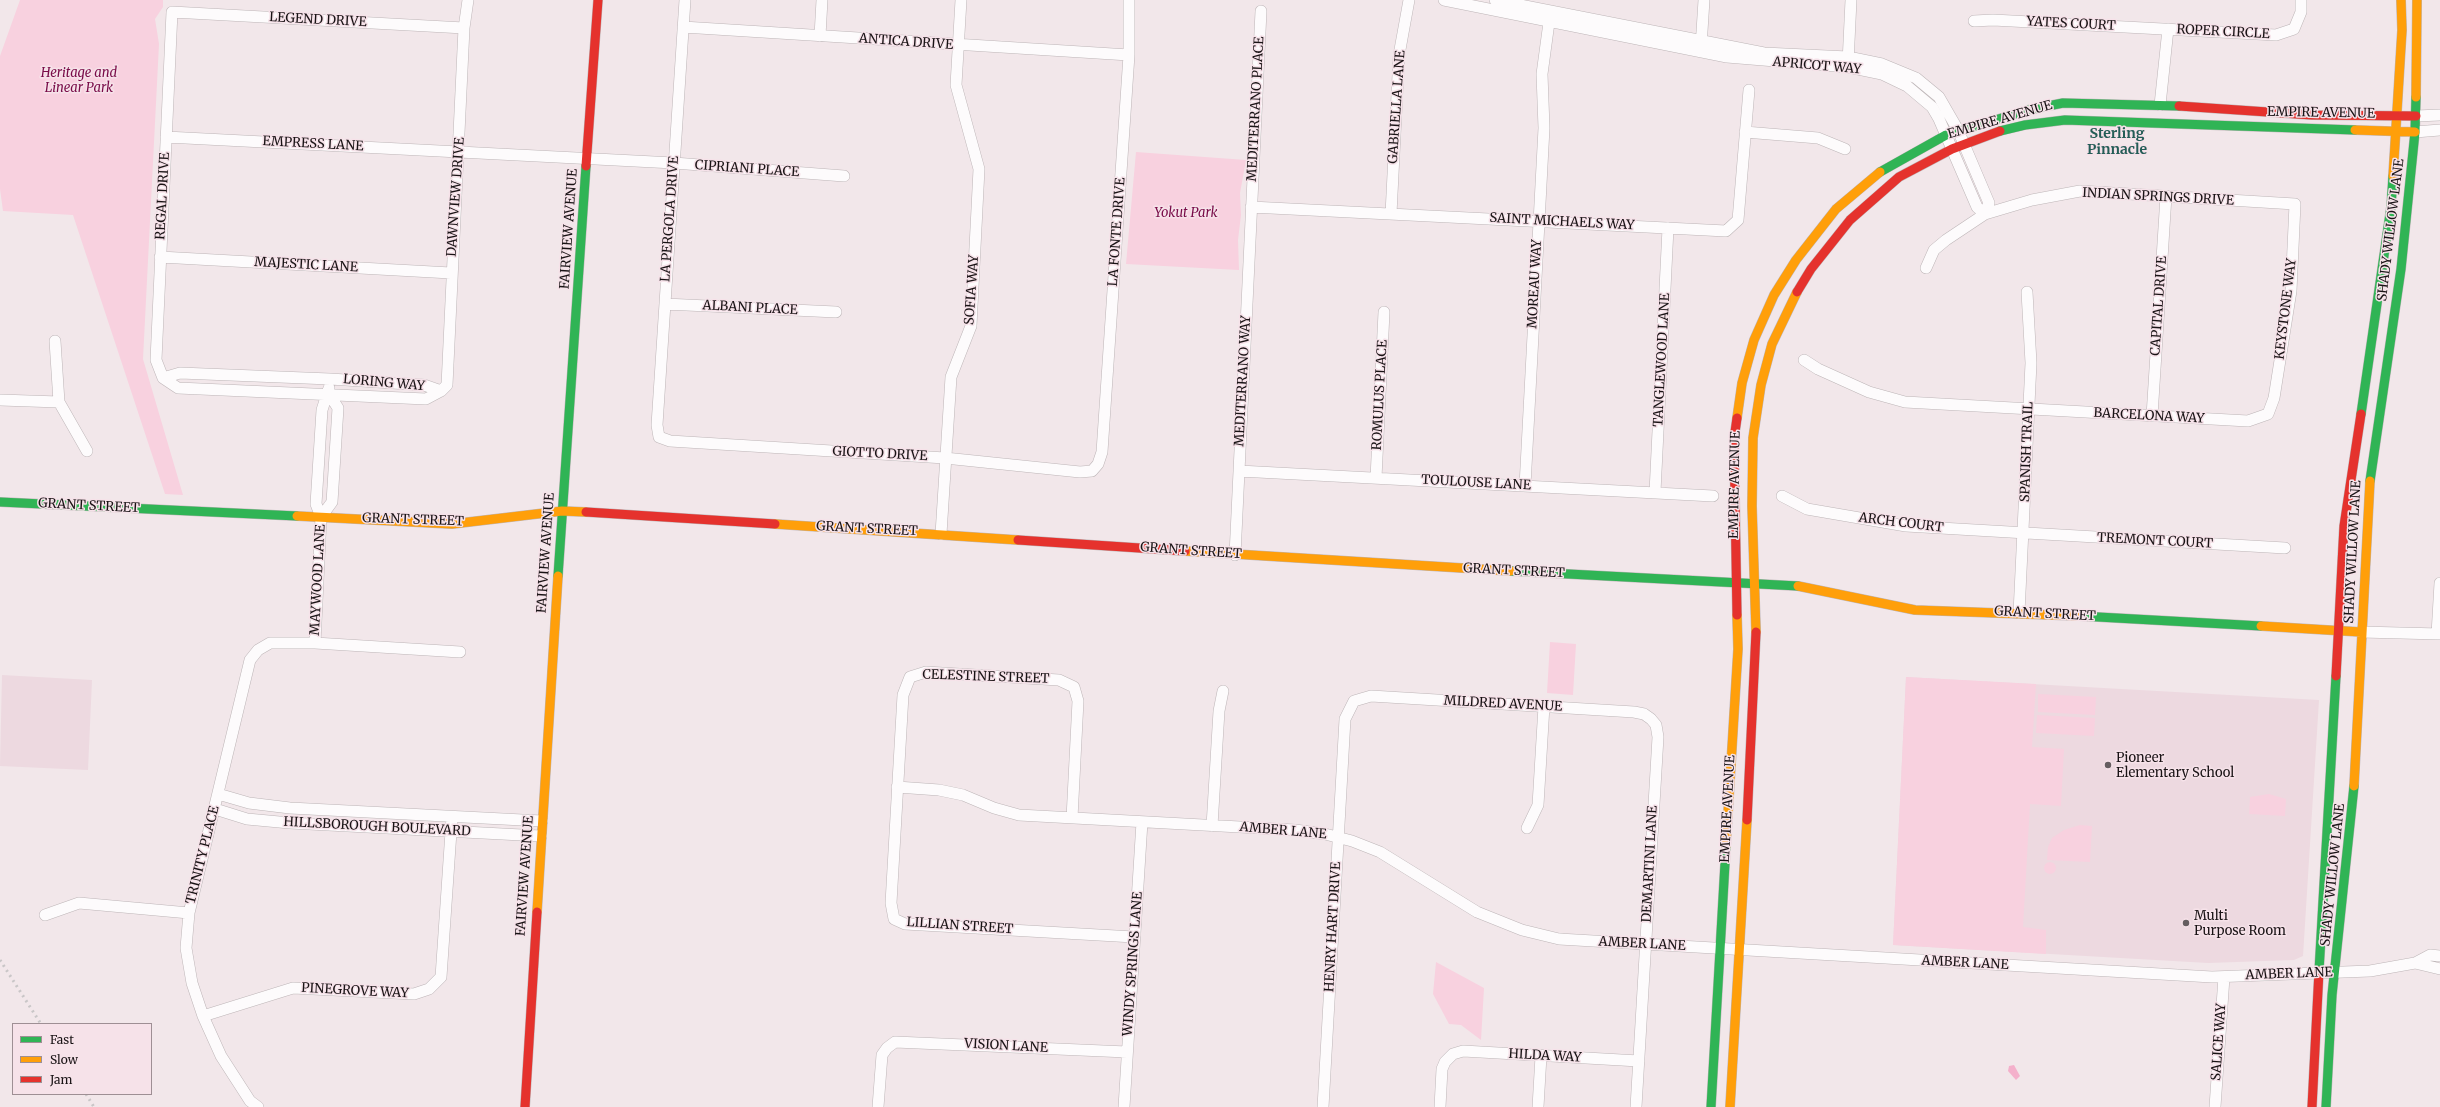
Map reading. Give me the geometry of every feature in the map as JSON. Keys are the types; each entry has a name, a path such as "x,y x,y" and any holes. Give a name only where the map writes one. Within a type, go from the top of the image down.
{"street":[{"name":"DAWNVIEW DRIVE","path":"441,391 447,385 449,372 451,273 459,151 464,28 468,0"},
{"name":"FAIRVIEW AVENUE","path":"525,1107 562,511 598,0"},
{"name":"LA PERGOLA DRIVE","path":"659,437 657,425 685,0"},
{"path":"820,36 822,0"},
{"name":"SOFIA WAY","path":"941,534 945,458 952,377 971,326 979,169 956,85 961,0"},
{"name":"LA FONTE DRIVE","path":"1098,464 1102,452 1129,55 1129,0"},
{"name":"GABRIELLA LANE","path":"1391,214 1399,55 1409,0"},
{"name":"APRICOT WAY","path":"1444,0 1550,17 1701,46 1848,62 1882,64 1916,78 1939,97 1958,130 1989,203 1985,214 1977,207 1946,135 1932,107 1907,86 1882,74 1848,62"},
{"name":"APRICOT WAY","path":"1496,0 1550,17"},
{"path":"1701,46 1704,0"},
{"path":"1848,62 1850,0"},
{"name":"ROPER CIRCLE","path":"2168,29 2276,35 2294,29 2301,12 2301,0"},
{"name":"SHADY WILLOW LANE","path":"2312,1107 2318,973 2344,526 2391,207 2397,115 2401,0"},
{"name":"SHADY WILLOW LANE","path":"2326,1107 2335,973 2353,806 2370,472 2401,268 2415,132 2417,0"},
{"name":"MEDITERRANO PLACE","path":"1251,207 1261,11"},
{"name":"LEGEND DRIVE","path":"172,12 464,28"},
{"name":"REGAL DRIVE","path":"163,378 156,360 172,12"},
{"name":"MOREAU WAY","path":"1525,486 1544,128 1542,74 1550,17"},
{"name":"YATES COURT","path":"1974,21 1993,20 2168,29"},
{"name":"ANTICA DRIVE","path":"683,27 958,46 1129,55"},
{"path":"2160,105 2168,29"},
{"name":"SAINT MICHAELS WAY","path":"1251,207 1726,231 1738,220 1749,90"},
{"name":"EMPIRE AVENUE","path":"1711,1107 1738,649 1735,584 1734,439 1742,383 1752,348 1774,295 1796,260 1836,209 1879,172 1946,135 1958,130 2063,103 2160,105 2312,115 2440,115"},
{"name":"EMPIRE AVENUE","path":"1730,1107 1757,647 1754,584 1753,438 1761,385 1772,344 1791,302 1811,269 1850,220 1899,177 1920,164 1952,149 2000,131 2025,125 2065,120 2415,132 2440,130"},
{"path":"1745,132 1818,138 1845,149"},
{"name":"EMPRESS LANE","path":"166,137 459,151"},
{"name":"CIPRIANI PLACE","path":"459,151 674,163 844,176"},
{"name":"INDIAN SPRINGS DRIVE","path":"1926,268 1934,250 1946,240 1985,214 2032,200 2080,192 2295,204"},
{"name":"CAPITAL DRIVE","path":"2152,416 2166,196"},
{"name":"KEYSTONE WAY","path":"2268,414 2274,398 2291,291 2295,204"},
{"name":"MEDITERRANO WAY","path":"1235,555 1251,207"},
{"name":"TANGLEWOOD LANE","path":"1655,492 1668,228"},
{"name":"MAJESTIC LANE","path":"160,257 451,273"},
{"name":"SPANISH TRAIL","path":"2019,612 2024,534 2031,363 2027,292"},
{"name":"ALBANI PLACE","path":"665,304 836,312"},
{"name":"ROMULUS PLACE","path":"1376,478 1384,312"},
{"path":"55,342 59,402 87,451"},
{"name":"BARCELONA WAY","path":"1804,360 1818,369 1869,392 1905,402 2248,421 2268,414"},
{"name":"LORING WAY","path":"163,378 180,373 330,379 424,385 441,391"},
{"name":"LORING WAY","path":"163,378 178,388 426,399 441,391"},
{"path":"321,517 332,502 338,408 329,394 330,379"},
{"name":"MAYWOOD LANE","path":"315,643 321,517 316,504 322,410 329,394"},
{"path":"0,400 59,402"},
{"name":"GIOTTO DRIVE","path":"659,437 670,441 945,458 1080,472 1092,471 1098,464"},
{"name":"TOULOUSE LANE","path":"1238,471 1713,496"},
{"name":"ARCH COURT","path":"1782,496 1807,509 1906,526 2024,534"},
{"name":"GRANT STREET","path":"0,502 452,524 562,511 941,534 1235,555 1808,587 1915,610 2019,612 2361,632"},
{"name":"TREMONT COURT","path":"2024,534 2286,548"},
{"path":"2361,632 2439,634 2440,583"},
{"name":"TRINITY PLACE","path":"258,1107 250,1101 221,1056 203,1016 192,983 186,948 189,914 250,660 258,650 270,644 315,643 460,652"},
{"name":"CELESTINE STREET","path":"897,787 902,695 910,677 926,672 1059,680 1074,687 1078,701 1072,818"},
{"path":"1212,826 1219,711 1223,691"},
{"name":"MILDRED AVENUE","path":"1354,701 1370,696 1634,712 1644,714 1651,718"},
{"name":"HENRY HART DRIVE","path":"1323,1107 1345,719 1348,709 1354,701"},
{"path":"1527,828 1538,805 1544,706"},
{"name":"DEMARTINI LANE","path":"1636,1107 1658,737 1656,725 1651,718"},
{"name":"AMBER LANE","path":"897,787 939,790 963,795 994,808 1019,815 1295,830 1338,838 1380,852 1477,912 1522,930 1559,939 2224,977 2370,971 2415,963 2430,955 2440,956"},
{"name":"LILLIAN STREET","path":"897,787 891,904 894,919 906,924 1134,937"},
{"name":"HILLSBOROUGH BOULEVARD","path":"218,794 249,803 290,808 542,821"},
{"name":"HILLSBOROUGH BOULEVARD","path":"215,809 247,819 290,823 541,836"},
{"name":"PINEGROVE WAY","path":"203,1016 294,988 414,994 430,989 441,977 452,817"},
{"name":"WINDY SPRINGS LANE","path":"1124,1107 1142,822"},
{"path":"45,915 79,903 189,914"},
{"name":"AMBER LANE","path":"2415,963 2429,968 2440,969"},
{"name":"SALICE WAY","path":"2216,1107 2224,977"},
{"name":"VISION LANE","path":"878,1107 882,1055 886,1048 895,1042 908,1041 1127,1052"},
{"name":"HILDA WAY","path":"1440,1107 1442,1069 1445,1062 1452,1054 1463,1051 1639,1061"},
{"path":"1538,1107 1541,1056"}],"shaded area":[{"path":"2,675 92,680 88,770 0,766"},
{"name":"Pioneer Elementary School","path":"1906,677 2319,700 2303,956 2294,960 2208,963 1893,945"},
{"path":"2014,1065 2020,1076 2016,1080 2008,1071 2009,1066"}],"green space":[{"name":"Heritage and Linear Park","path":"20,0 163,0 163,7 155,19 159,44 143,359 183,495 165,494 73,215 3,211 0,189 0,56"},
{"name":"Yokut Park","path":"1136,152 1246,160 1240,193 1241,215 1238,240 1239,270 1126,264"},
{"path":"1550,642 1576,644 1573,695 1547,693"},
{"path":"1906,677 2036,684 2032,747 2064,749 2061,806 2030,804 2023,927 2046,930 2046,954 1893,945"},
{"path":"2038,694 2096,697 2095,715 2038,712"},
{"path":"2037,715 2095,718 2094,736 2036,733"},
{"path":"2269,794 2286,799 2285,816 2249,814 2250,797"},
{"path":"2080,825 2092,826 2090,862 2047,860 2048,847 2052,838 2064,830"},
{"path":"2048,862 2052,862 2056,868 2052,874 2048,874 2044,870 2044,866"},
{"path":"1436,962 1484,988 1481,1040 1461,1025 1449,1024 1433,994"}],"railway":[{"path":"0,960 40,1023"},
{"path":"87,1095 94,1107"}],"traffic: fast":[{"path":"2370,481 2401,269 2415,132 2416,97"},
{"path":"1880,172 1946,135 2028,110 2063,103 2179,106"},
{"path":"2000,131 2025,125 2065,120 2355,130"},
{"path":"558,576 586,166"},
{"path":"2361,414 2391,207 2393,176"},
{"path":"0,502 297,516"},
{"path":"1511,571 1798,586"},
{"path":"2080,616 2261,626"},
{"path":"2319,971 2336,676"},
{"path":"2326,1107 2332,995 2354,786"},
{"path":"1711,1107 1726,846"}],"traffic: slow":[{"path":"2393,176 2402,30 2401,0"},
{"path":"2416,97 2417,0"},
{"path":"2355,130 2415,132"},
{"path":"1737,418 1742,383 1754,340 1774,295 1796,260 1836,209 1880,172"},
{"path":"1756,632 1752,506 1753,438 1761,385 1772,344 1797,292"},
{"path":"2354,786 2370,481"},
{"path":"297,516 452,524 562,511 586,512"},
{"path":"775,524 1018,540"},
{"path":"1185,551 1511,571"},
{"path":"537,912 558,576"},
{"path":"1798,586 1915,610 2080,616"},
{"path":"1726,846 1738,649 1737,615"},
{"path":"2261,626 2361,632"},
{"path":"1730,1107 1747,820"}],"traffic: jam":[{"path":"586,166 598,0"},
{"path":"2179,106 2312,115 2416,116"},
{"path":"1797,292 1811,269 1850,220 1899,177 1952,149 2000,131"},
{"path":"2336,676 2344,526 2361,414"},
{"path":"1737,418 1734,439 1737,615"},
{"path":"586,512 775,524"},
{"path":"1018,540 1185,551"},
{"path":"1747,820 1756,632"},
{"path":"525,1107 537,912"},
{"path":"2312,1107 2319,971"}],"place":[{"name":"Pioneer Elementary School","path":"2108,765"},
{"name":"Multi Purpose Room","path":"2186,923"}],"district":[{"name":"Sterling Pinnacle","path":"2117,142"}]}
